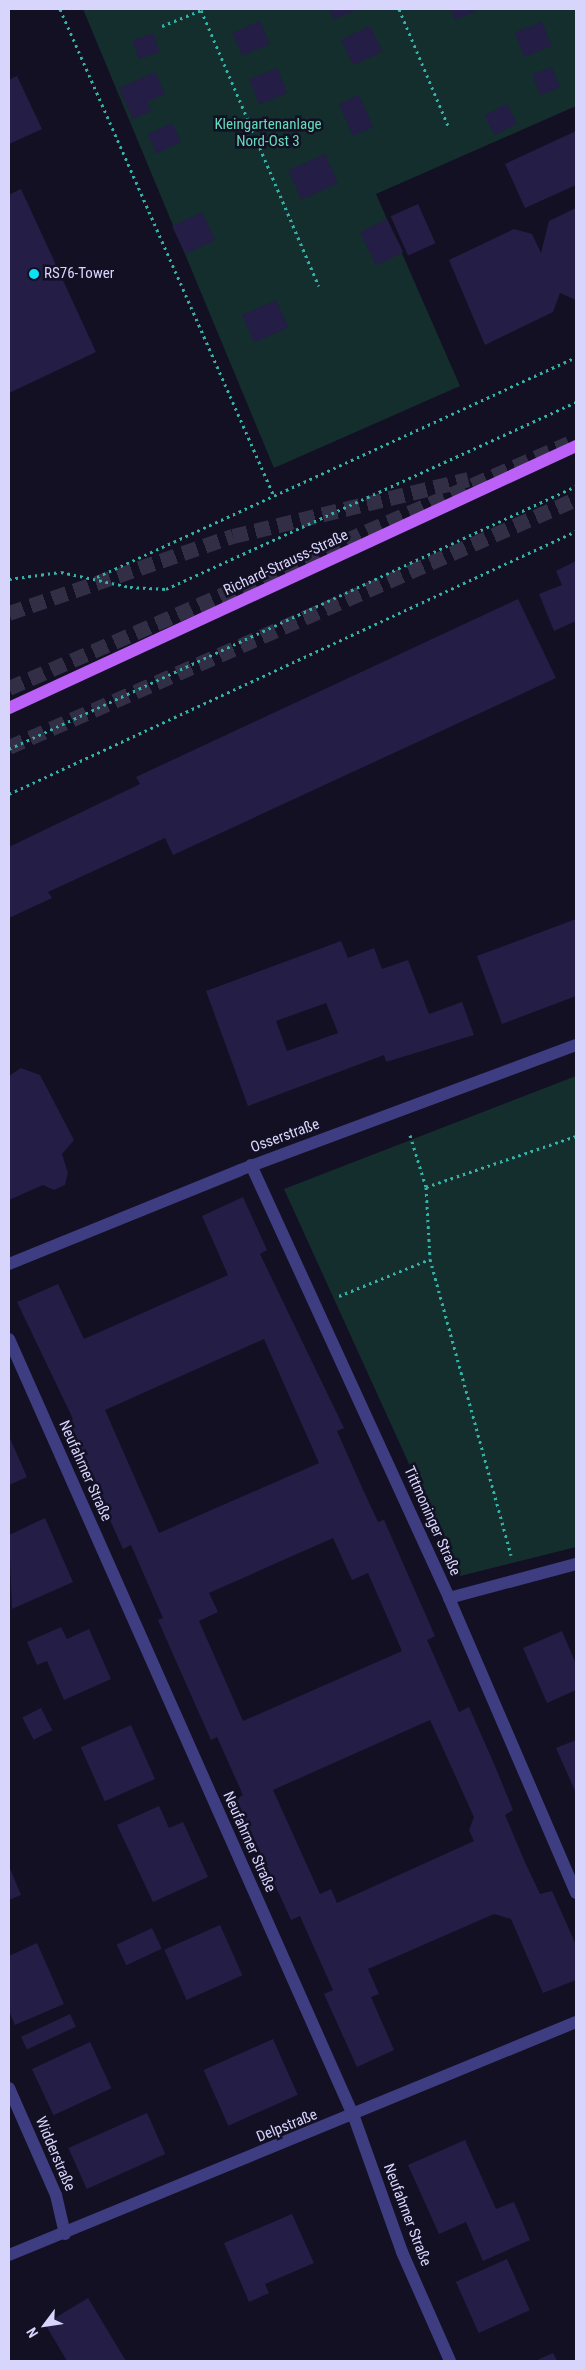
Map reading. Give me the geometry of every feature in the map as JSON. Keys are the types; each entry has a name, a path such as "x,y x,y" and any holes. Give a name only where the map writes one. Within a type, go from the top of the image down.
{"main road":[{"name":"Richard-Strauss-Straße","path":"9,708 576,446"}],"street":[{"name":"Osserstraße","path":"9,1264 251,1166 576,1045"},
{"name":"Tittmoninger Straße","path":"251,1166 317,1305 449,1598 576,1893"},
{"name":"Neufahrner Straße","path":"9,1339 354,2117 402,2252 450,2361"},
{"path":"449,1598 576,1564"},
{"name":"Delpstraße","path":"9,2256 354,2117 576,2022"},
{"name":"Widderstraße","path":"9,2088 56,2195 65,2234"}],"path":[{"path":"60,9 274,496"},
{"path":"162,26 202,9 319,286"},
{"path":"399,9 449,128"},
{"path":"97,577 576,357"},
{"path":"9,580 61,572 97,577 130,587 166,588 199,577 576,402"},
{"path":"9,749 576,486"},
{"path":"9,794 576,531"},
{"path":"406,1124 426,1188 430,1259 512,1558"},
{"path":"426,1188 576,1136"},
{"path":"317,1305 430,1259"}],"green space":[{"name":"Kleingartenanlage Nord-Ost 3","path":"83,9 576,9 576,106 376,194 460,386 274,468"},
{"path":"576,1076 576,1547 460,1576 284,1189"}],"building":[{"path":"330,9 359,9 334,19"},
{"path":"451,9 476,9 476,11 455,20"},
{"path":"260,21 270,44 242,56 232,33"},
{"path":"542,22 551,46 524,57 515,32"},
{"path":"370,26 382,51 354,65 341,40"},
{"path":"153,33 160,52 139,59 132,41"},
{"path":"552,67 560,88 540,95 532,75"},
{"path":"277,68 287,93 259,104 249,79"},
{"path":"155,72 165,94 147,102 151,111 133,119 119,88"},
{"path":"17,76 42,129 9,144 9,80"},
{"path":"359,95 373,127 353,136 339,104"},
{"path":"507,104 517,124 495,135 485,115"},
{"path":"172,123 181,142 156,153 148,134"},
{"path":"576,131 576,185 525,208 505,164"},
{"path":"325,154 338,183 301,200 288,170"},
{"name":"RS76-Tower","path":"21,189 96,352 9,393 9,195"},
{"path":"418,204 435,243 408,255 391,216"},
{"path":"576,208 576,300 560,293 553,312 485,345 449,260 514,229 532,234 541,253 549,221"},
{"path":"202,212 215,240 185,254 172,226"},
{"path":"387,219 403,252 376,265 360,232"},
{"path":"276,300 288,327 254,342 242,315"},
{"path":"576,561 576,621 554,631 539,594 562,585 556,571"},
{"path":"518,599 556,678 173,855 165,838 48,892 52,898 9,918 9,847 140,784 136,777"},
{"path":"576,919 576,996 502,1024 477,956"},
{"path":"341,941 348,958 374,948 382,969 408,960 429,1014 462,1002 474,1035 386,1062 384,1055 248,1106 206,991","holes":["326,1003 338,1033 287,1051 276,1021"]},
{"path":"21,1068 40,1075 74,1140 62,1154 68,1173 65,1185 54,1190 43,1185 9,1200 9,1076"},
{"path":"243,1197 267,1250 260,1254 344,1428 337,1431 378,1522 384,1520 435,1636 427,1640 459,1712 469,1707 495,1766 513,1810 505,1815 524,1860 540,1894 552,1891 576,1945 576,1980 543,1993 511,1919 494,1914 368,1969 379,1994 371,1997 394,2050 357,2067 324,1994 333,1990 300,1916 291,1920 236,1799 243,1795 217,1737 211,1740 158,1620 163,1618 131,1545 123,1549 66,1422 73,1419 17,1302 58,1284 84,1339 228,1275 202,1216","holes":["264,1339 319,1463 159,1533 105,1410","333,1538 352,1580 368,1573 402,1651 243,1721 199,1621 218,1612 209,1593","430,1720 474,1817 469,1830 474,1841 337,1903 331,1889 320,1894 273,1790"]},
{"path":"9,1436 27,1477 9,1485"},
{"path":"45,1518 73,1582 12,1609 9,1535"},
{"path":"61,1627 67,1639 89,1629 111,1679 64,1700 47,1661 37,1665 27,1642"},
{"path":"562,1631 576,1664 576,1690 547,1703 523,1648"},
{"path":"41,1708 52,1730 34,1740 22,1718"},
{"path":"131,1725 155,1779 105,1801 81,1747"},
{"path":"576,1740 576,1793 556,1748"},
{"path":"159,1806 169,1828 183,1822 208,1877 153,1902 117,1825"},
{"path":"9,1866 21,1895 9,1900"},
{"path":"220,1925 242,1975 187,2000 164,1950"},
{"path":"152,1928 162,1949 126,1965 117,1944"},
{"path":"37,1943 64,2004 15,2025 9,2011 9,1956"},
{"path":"70,2014 76,2027 27,2050 21,2037"},
{"path":"273,2039 298,2095 228,2126 204,2070"},
{"path":"90,2042 112,2088 54,2115 32,2069"},
{"path":"147,2113 165,2154 87,2189 68,2148"},
{"path":"465,2140 496,2209 514,2202 530,2240 483,2261 466,2222 439,2234 408,2165"},
{"path":"292,2214 314,2263 265,2284 269,2293 249,2302 224,2243"},
{"path":"507,2259 530,2310 479,2333 456,2282"},
{"path":"88,2298 126,2361 67,2361 45,2324"},
{"path":"553,2353 557,2361 535,2361"}],"tunnel":[{"path":"9,688 569,443"},
{"path":"9,613 233,536 468,479"},
{"path":"9,747 576,499"}],"place":[{"name":"RS76-Tower","path":"34,274"}]}
